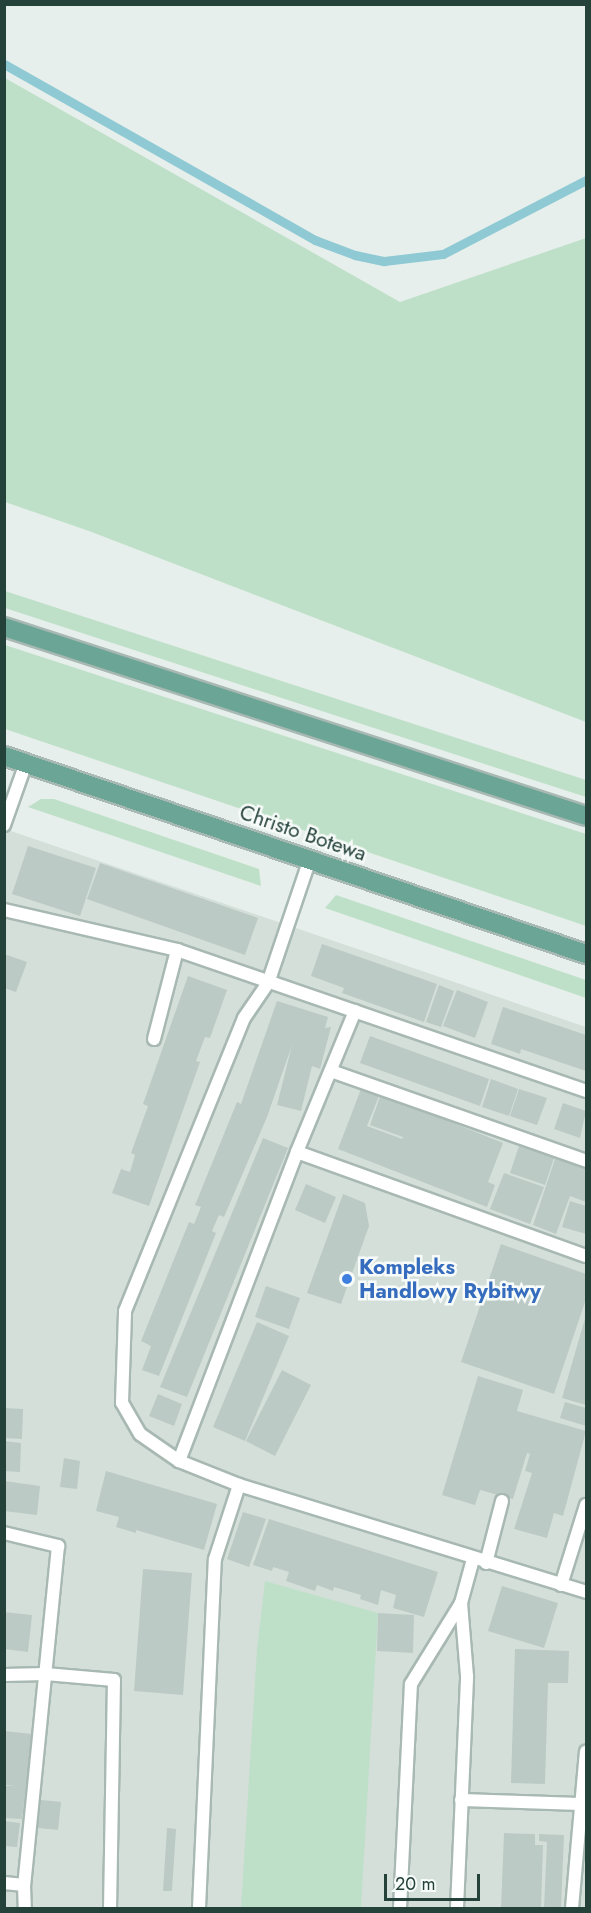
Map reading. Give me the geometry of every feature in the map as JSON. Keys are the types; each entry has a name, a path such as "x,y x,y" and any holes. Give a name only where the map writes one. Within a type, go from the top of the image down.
{"main road":[{"path":"4,627 586,816"},
{"name":"Christo Botewa","path":"4,756 586,954"}],"lane":[{"path":"4,825 26,763"},
{"path":"310,859 268,982 244,1018 125,1311 122,1403 140,1434 179,1461 239,1485 586,1593"},
{"path":"4,910 177,950 586,1091"},
{"path":"154,1039 177,950"},
{"path":"179,1461 297,1152 356,1011"},
{"path":"331,1071 586,1161"},
{"path":"297,1152 586,1256"},
{"path":"199,1908 214,1559 239,1485"},
{"path":"486,1563 502,1502"},
{"path":"561,1585 586,1505"},
{"path":"4,1533 58,1546 24,1885 25,1908"},
{"path":"400,1908 411,1684 461,1603 473,1559"},
{"path":"457,1908 467,1676 461,1603"},
{"path":"4,1675 46,1674 114,1680 110,1908"},
{"path":"572,1908 586,1752"},
{"path":"461,1800 581,1804"},
{"path":"4,1883 24,1885"}],"shaded area":[{"name":"Kompleks Handlowy Rybitwy","path":"5,829 586,1027 586,1908 5,1908"}],"green space":[{"path":"5,78 400,302 586,238 586,722 89,531 5,502"},
{"path":"5,591 586,780 586,797 5,608"},
{"path":"5,645 586,834 586,926 5,729"},
{"path":"41,799 54,799 259,869 261,886 28,807"},
{"path":"336,895 586,980 586,998 325,908"},
{"path":"265,1581 378,1613 361,1908 241,1908 257,1649"}],"building":[{"path":"28,846 96,868 80,916 12,894"},
{"path":"100,863 258,918 245,955 87,899"},
{"path":"322,944 437,984 424,1022 342,993 344,988 311,976"},
{"path":"4,954 27,962 16,992 4,988"},
{"path":"188,976 227,990 210,1038 205,1037 196,1061 200,1062 149,1206 112,1193 121,1169 130,1172 135,1155 131,1153 148,1106 143,1104"},
{"path":"439,985 454,991 441,1027 426,1022"},
{"path":"457,990 488,1002 475,1038 443,1026"},
{"path":"277,1001 328,1017 325,1028 331,1027 320,1069 312,1066 301,1111 277,1105 292,1045 267,1117 224,1217 219,1215 212,1231 216,1233 159,1376 142,1370 151,1346 141,1341 189,1222 194,1224 201,1207 195,1205 237,1102 241,1104"},
{"path":"503,1007 586,1035 586,1071 521,1049 520,1054 491,1044"},
{"path":"370,1036 489,1079 480,1106 360,1063"},
{"path":"491,1079 518,1089 509,1116 482,1107"},
{"path":"361,1089 379,1096 367,1126 402,1139 403,1137 370,1125 381,1094 503,1143 488,1182 495,1185 487,1207 338,1149"},
{"path":"519,1089 547,1098 537,1125 510,1116"},
{"path":"563,1103 586,1111 580,1138 554,1129"},
{"path":"263,1138 288,1148 187,1397 160,1387"},
{"path":"519,1146 554,1158 545,1185 510,1173"},
{"path":"556,1156 586,1166 586,1202 570,1196 556,1234 533,1225"},
{"path":"504,1173 544,1187 530,1224 490,1209"},
{"path":"306,1184 336,1197 325,1223 295,1210"},
{"path":"343,1194 365,1203 369,1226 341,1304 307,1293"},
{"path":"570,1201 586,1206 586,1234 562,1227"},
{"path":"501,1244 586,1274 586,1299 554,1394 461,1362"},
{"path":"266,1286 300,1298 289,1329 255,1317"},
{"path":"586,1315 586,1405 562,1398"},
{"path":"257,1322 289,1336 245,1441 213,1427"},
{"path":"282,1370 311,1385 275,1456 246,1441"},
{"path":"478,1376 523,1390 517,1411 586,1431 563,1516 554,1513 547,1538 514,1529 532,1473 525,1471 530,1454 527,1453 513,1499 480,1490 475,1505 442,1495"},
{"path":"158,1394 182,1404 174,1426 149,1416"},
{"path":"565,1402 586,1408 586,1426 560,1418"},
{"path":"4,1408 23,1409 22,1439 4,1438"},
{"path":"4,1441 21,1443 20,1472 4,1471"},
{"path":"64,1458 80,1461 77,1489 60,1487"},
{"path":"106,1471 217,1504 204,1550 136,1530 136,1533 116,1527 119,1517 96,1511"},
{"path":"4,1481 40,1486 37,1515 4,1511"},
{"path":"243,1512 266,1519 249,1567 227,1559"},
{"path":"269,1519 438,1572 424,1617 393,1608 396,1595 381,1590 378,1605 360,1599 361,1595 334,1587 333,1591 317,1585 315,1591 286,1581 289,1572 273,1567 272,1571 253,1565"},
{"path":"143,1569 192,1573 183,1695 134,1691"},
{"path":"502,1586 558,1603 544,1648 488,1631"},
{"path":"4,1612 32,1615 28,1652 4,1649"},
{"path":"378,1613 414,1615 413,1653 377,1651"},
{"path":"515,1649 569,1651 568,1683 548,1683 545,1784 511,1783"},
{"path":"4,1731 32,1734 22,1819 4,1818 4,1786 16,1786 4,1785"},
{"path":"41,1800 61,1802 58,1830 38,1828"},
{"path":"4,1821 20,1823 17,1847 4,1846"},
{"path":"167,1828 176,1829 172,1891 163,1891"},
{"path":"504,1833 535,1834 535,1845 543,1845 541,1908 501,1908"},
{"path":"539,1834 564,1835 561,1908 544,1908 547,1842 539,1841"}],"waterway":[{"path":"4,64 315,240 355,255 384,261 443,254 586,180"}],"place":[{"name":"Kompleks Handlowy Rybitwy","path":"347,1279"}]}
